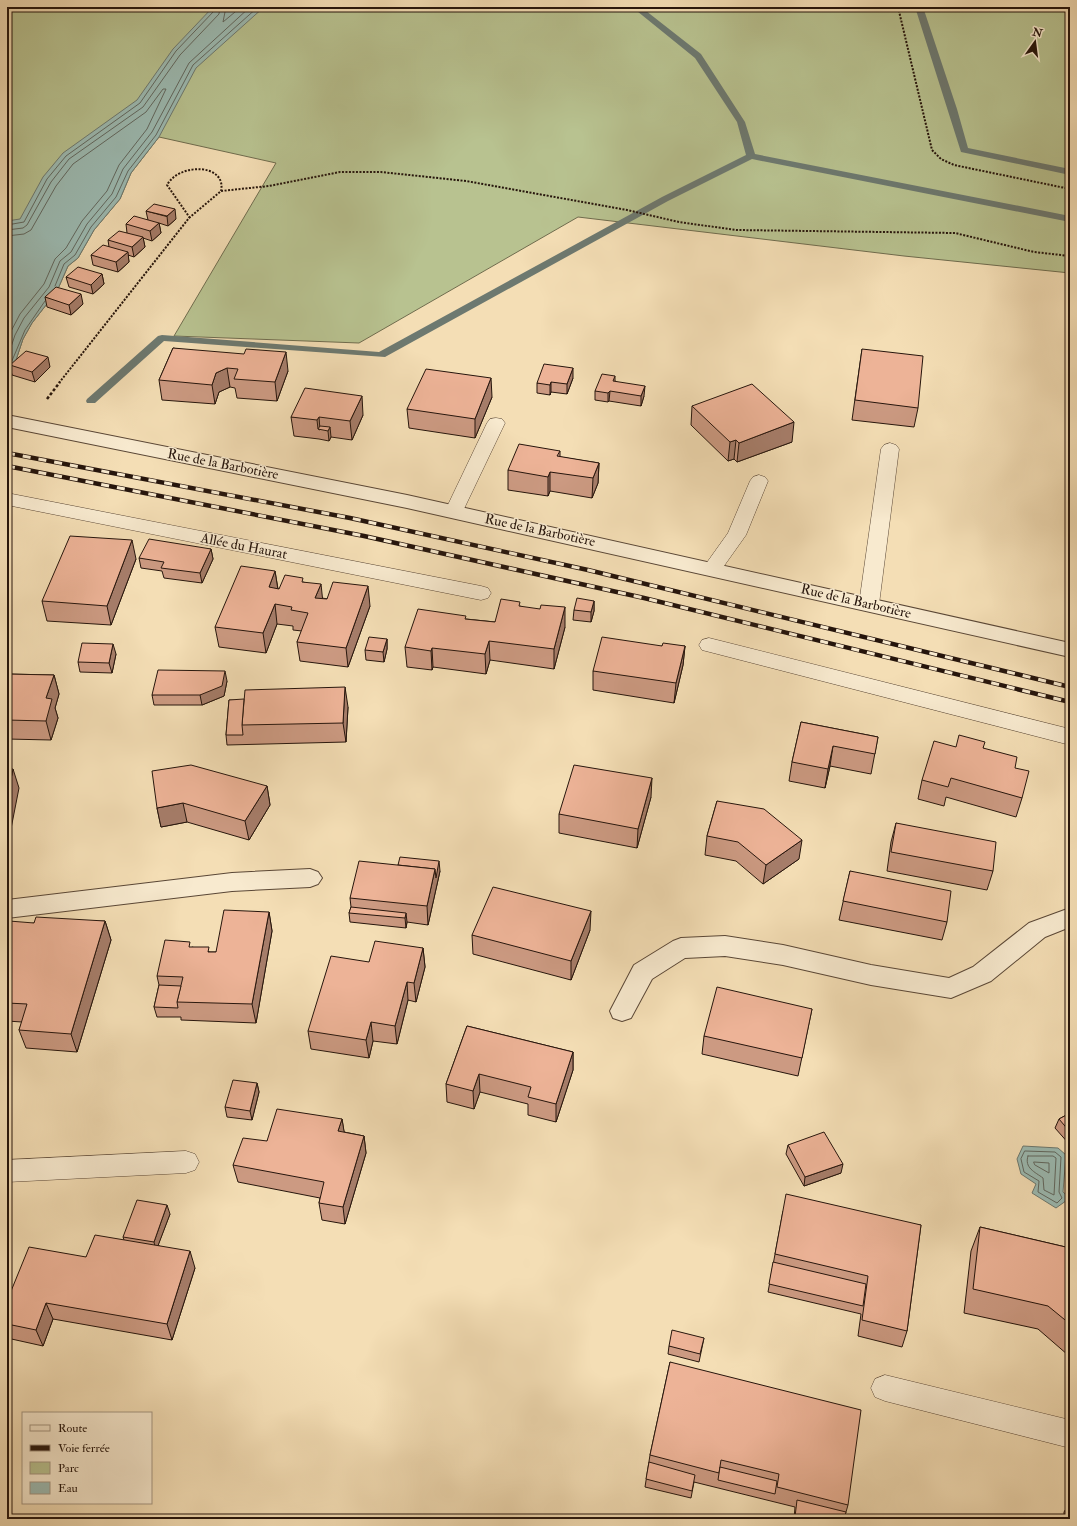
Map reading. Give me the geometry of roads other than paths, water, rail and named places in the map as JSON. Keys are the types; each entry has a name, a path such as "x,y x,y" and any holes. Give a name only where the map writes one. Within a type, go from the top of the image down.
{"street":[{"name":"Rue de la Barbotière","path":"12,422 323,483 454,511 1070,650"},
{"path":"7,909 232,882 310,878"},
{"path":"622,1011 643,972 681,948 725,946 783,955 870,974 951,988 982,974 1037,930 1070,917"}],"lane":[{"path":"454,511 496,423"},
{"path":"869,604 890,449"},
{"path":"712,568 736,535 759,481"},
{"name":"Allée du Haurat","path":"7,499 480,592"},
{"path":"709,645 1070,737"},
{"path":"7,1171 186,1162"},
{"path":"885,1388 1070,1434"}],"water":[{"path":"213,7 264,7 196,68 159,137 131,173 120,199 94,230 78,258 68,266 57,291 32,323 23,339 14,366 7,371 7,221 20,219 43,177 63,153 137,100 173,49"},
{"path":"1023,1146 1058,1148 1066,1155 1063,1192 1070,1198 1056,1208 1032,1193 1036,1184 1021,1174 1017,1159"}],"waterway":[{"path":"636,7 698,56 741,122 751,156"},
{"path":"919,7 953,109 964,150 1070,172"},
{"path":"91,401 162,338 381,355 665,199 751,156"},
{"path":"751,156 835,174 1070,219"}],"railway":[{"path":"7,453 350,518 588,570 1070,687"},
{"path":"7,466 364,536 644,598 1070,702"}]}
